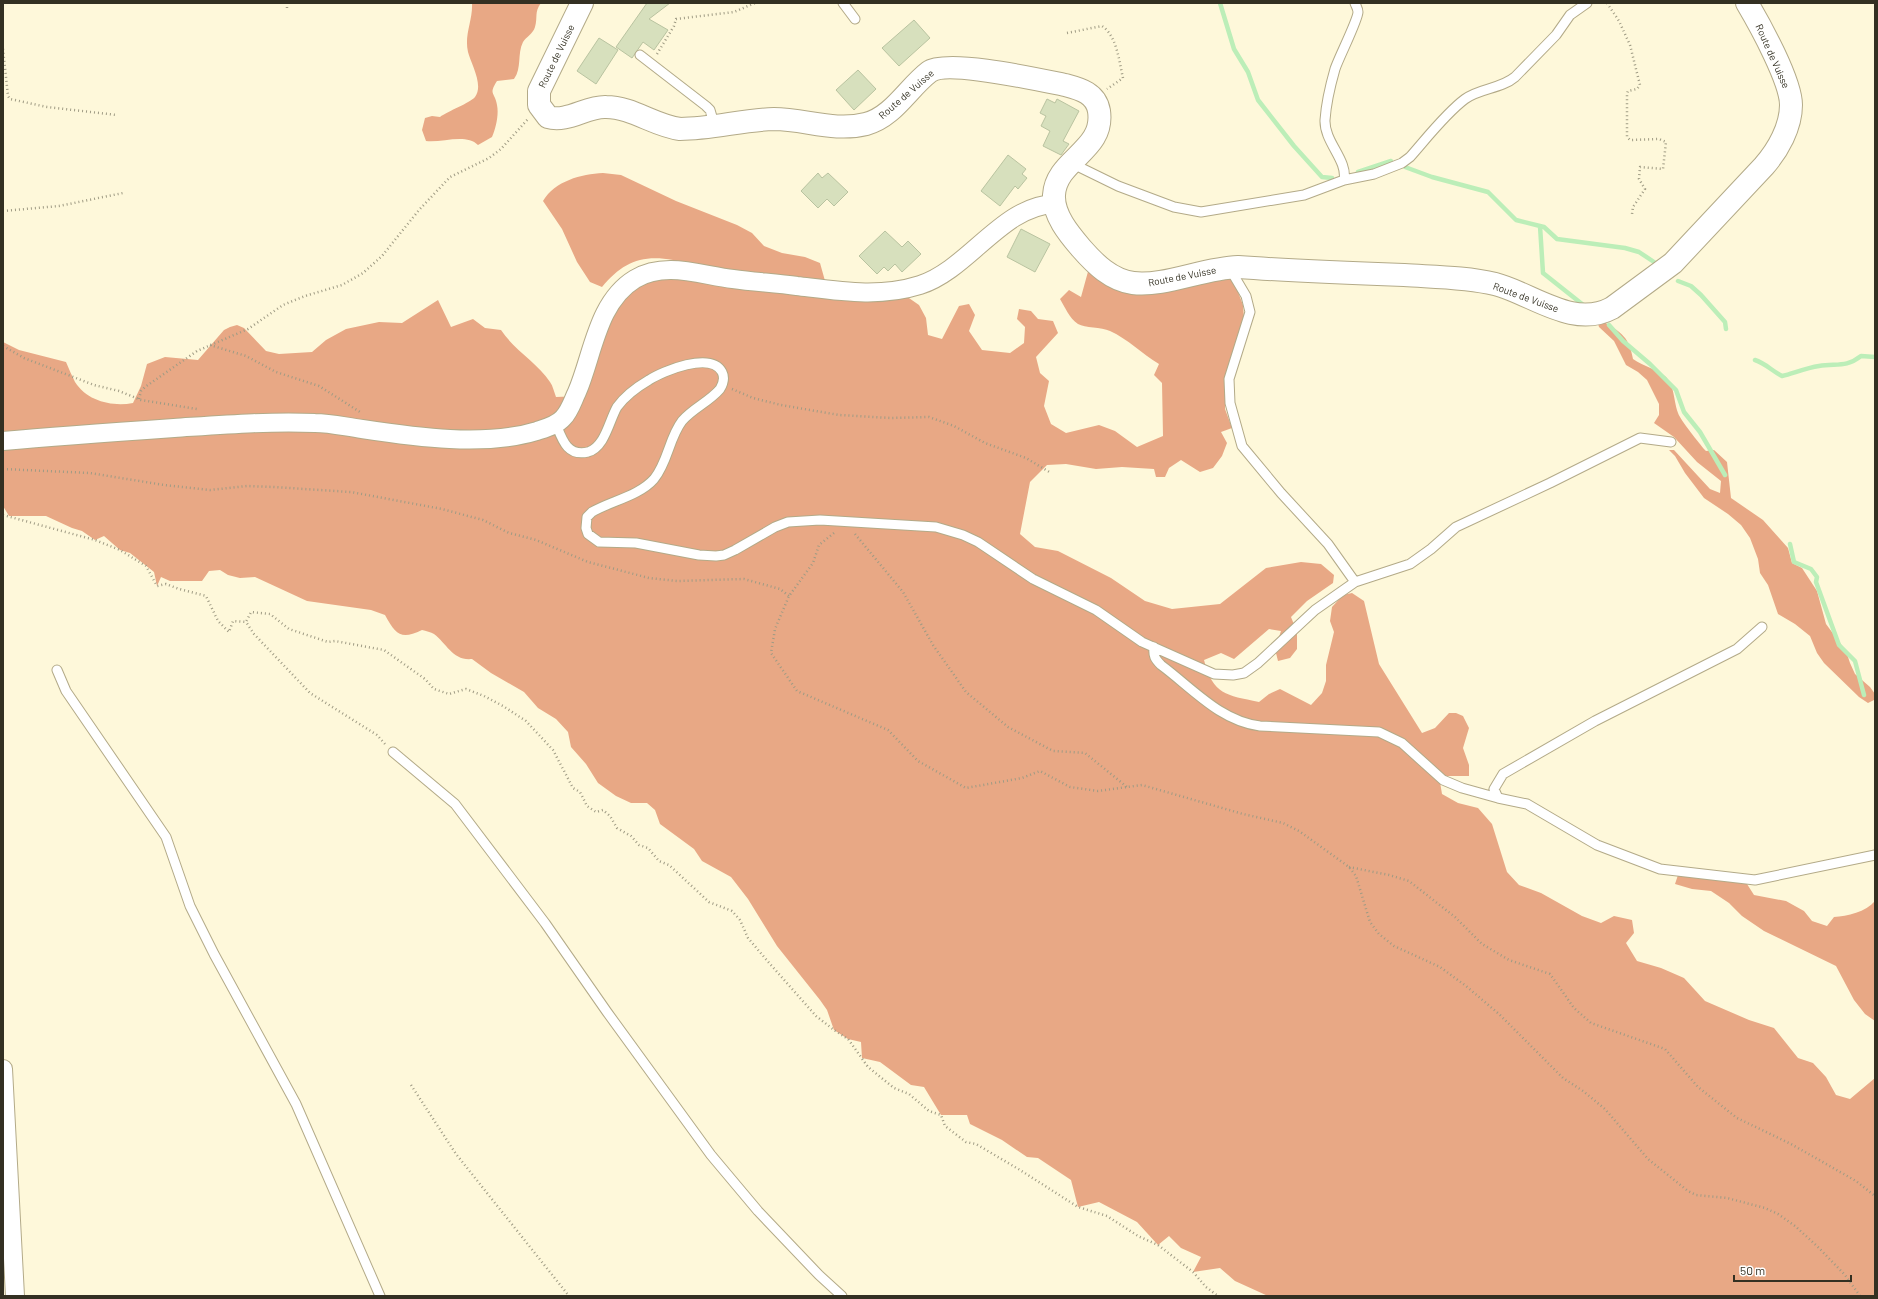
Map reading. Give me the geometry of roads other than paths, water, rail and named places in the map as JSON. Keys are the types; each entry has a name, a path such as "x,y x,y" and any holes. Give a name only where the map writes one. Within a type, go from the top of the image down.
{"street":[{"name":"Route de Vuisse","path":"582,3 542,82 538,95 540,108 546,115 552,118 561,118 597,108 608,107 624,110 675,129 692,129 774,119 834,127 867,124 888,112 930,71 941,67 962,68 1065,85 1081,89 1094,98 1098,109 1098,129 1092,142 1071,163"},
{"name":"Route de Vuisse","path":"1054,204 1066,228 1088,256 1104,270 1122,280 1134,283 1148,283 1229,268 1372,273 1468,280 1501,286 1576,315 1592,315 1606,311 1634,293 1673,263 1764,166 1777,149 1788,121 1790,98 1786,83 1768,43 1747,3"},
{"path":"3,440 280,422 327,424 419,437 480,438 524,434 556,424 565,417 610,304 626,285 646,273 662,270 676,270 731,279 849,292 892,291 920,285 943,274 1010,221 1034,208 1054,204 1056,183 1071,163"},
{"path":"3,1069 15,1296"}],"lane":[{"path":"843,3 855,19"},
{"path":"1344,180 1345,176 1341,161 1329,141 1325,119 1335,69 1358,13 1356,3"},
{"path":"1071,163 1118,186 1174,208 1201,212 1304,195 1344,180 1374,174 1402,163 1410,157 1465,99 1478,92 1510,82 1556,35 1570,15 1587,3"},
{"path":"640,55 706,106 710,110 715,126"},
{"path":"1229,268 1246,296 1250,312 1229,380 1230,404 1242,446 1281,493 1328,544 1355,582"},
{"path":"556,424 563,443 568,449 581,453 588,451 600,442 617,408 624,399 649,379 663,372 686,364 712,364 718,367 722,372 723,385 716,394 682,421 659,470 648,485 592,512 588,518 586,523 588,534 599,542 636,543 699,555 716,556 724,555 735,550 775,527 788,522 820,520 923,525 936,527 963,535 978,542 1033,579 1096,610 1133,636 1154,647 1214,674 1223,675 1240,674 1258,663 1315,610 1355,582 1410,564 1431,550 1456,526 1550,483 1640,438 1671,442"},
{"path":"1498,798 1494,789 1503,774 1595,721 1737,649 1762,627"},
{"path":"1154,647 1153,653 1161,665 1217,710 1241,722 1260,726 1379,732 1402,743 1443,780 1462,788 1527,804 1597,845 1660,869 1755,880 1875,854"},
{"path":"57,670 66,692 166,837 190,906 214,954 296,1104 380,1296"},
{"path":"393,752 455,804 545,923 607,1012 711,1155 758,1211 819,1275 842,1296"}],"waterway":[{"path":"1220,3 1234,49 1248,72 1258,100 1294,146 1322,177 1332,178"},
{"path":"1358,172 1391,161"},
{"path":"1405,167 1432,177 1488,192 1516,220 1544,227 1557,239 1625,248 1639,252 1654,262"},
{"path":"1540,226 1543,273 1582,304"},
{"path":"1678,281 1691,286 1701,295 1725,322 1726,329"},
{"path":"1609,325 1623,341 1650,364 1676,390 1684,412 1700,432 1725,475"},
{"path":"1755,360 1782,376 1814,367 1846,364 1861,356 1875,357"},
{"path":"1790,544 1794,562 1811,569 1817,577 1816,582 1839,645 1855,661 1864,695"}]}
